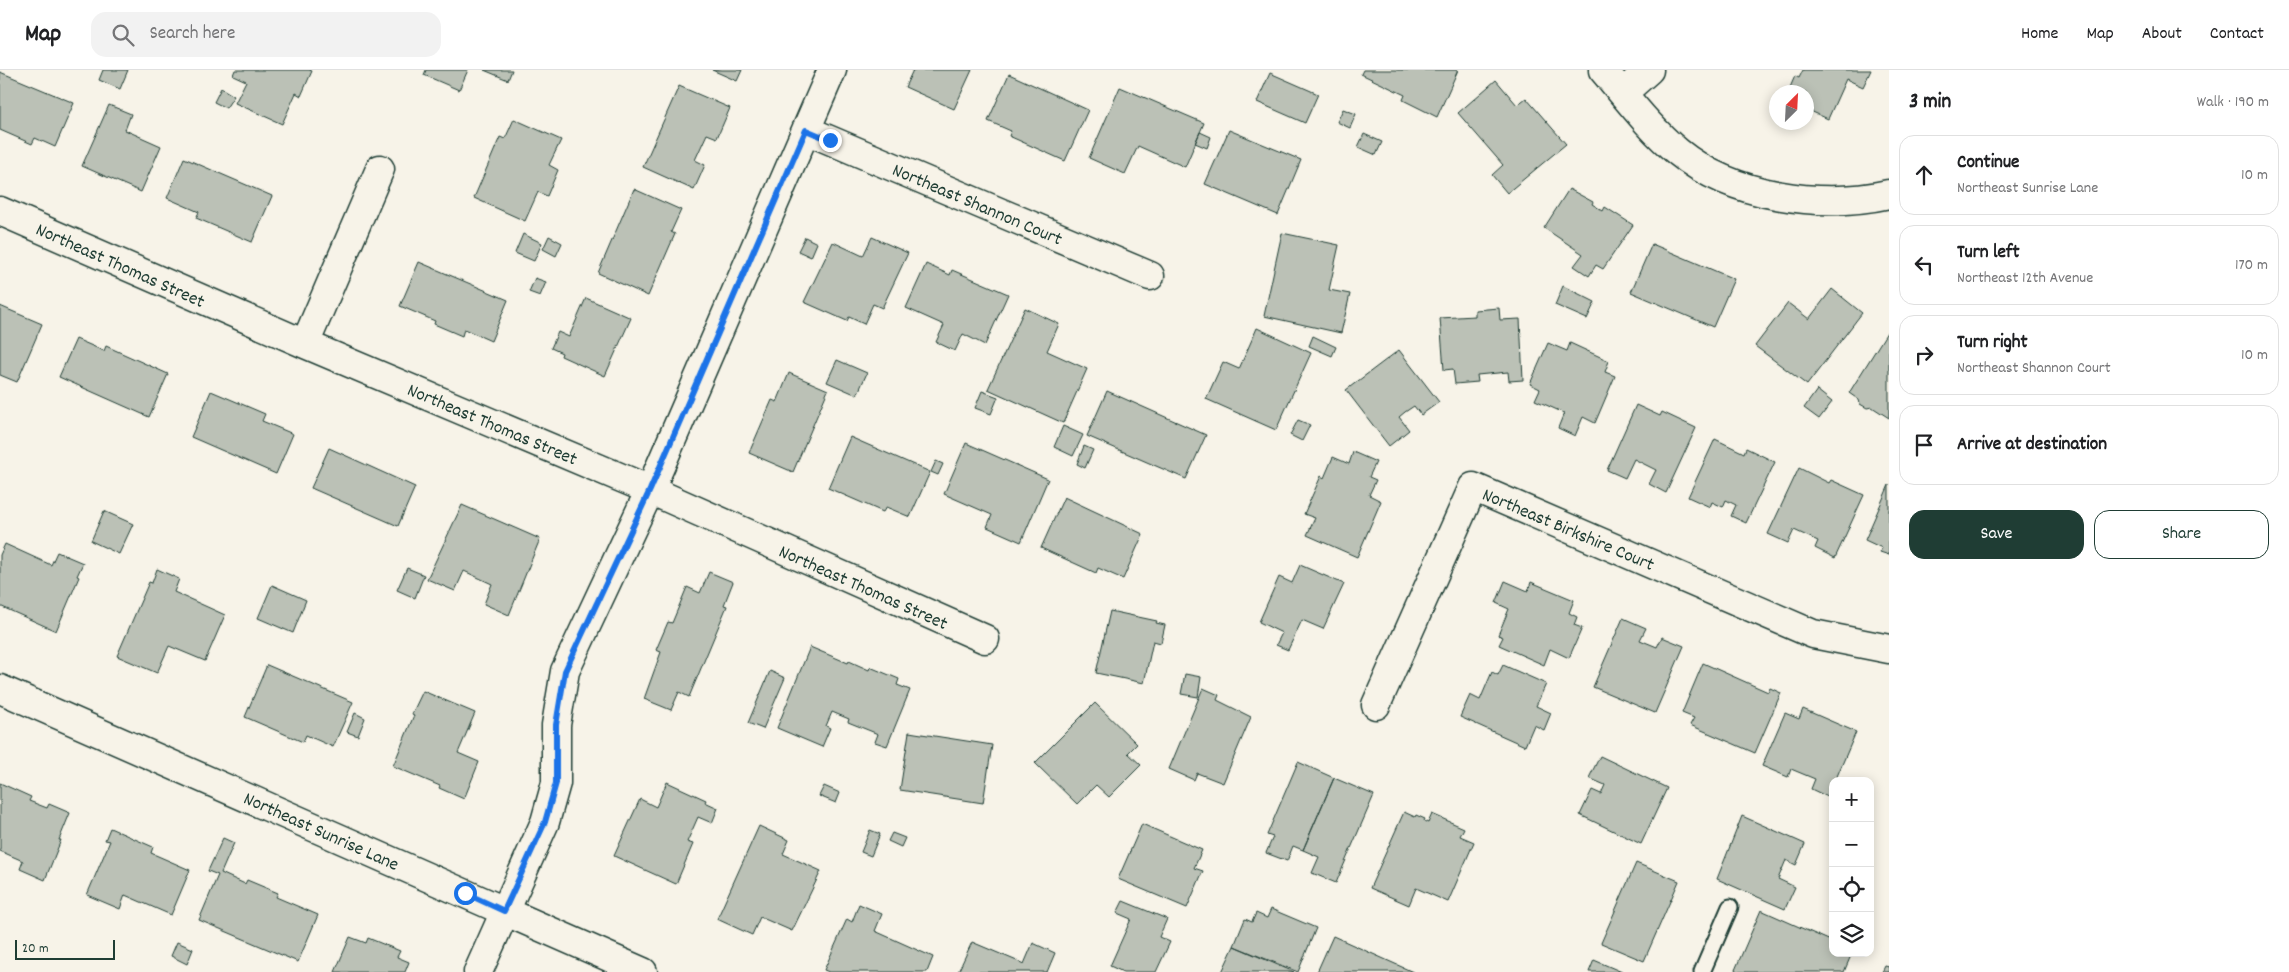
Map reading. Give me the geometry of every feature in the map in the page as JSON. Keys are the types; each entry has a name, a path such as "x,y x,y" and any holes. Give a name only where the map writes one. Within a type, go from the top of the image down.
{"street":[{"path":"478,972 545,822 556,783 556,725 565,671 650,490 832,70"},
{"path":"1602,70 1654,130 1679,153 1711,173 1744,187 1806,200 1862,200 1889,194"},
{"path":"1623,93 1649,70"},
{"name":"Northeast Shannon Court","path":"806,130 1150,276"},
{"path":"305,344 380,169"},
{"name":"Northeast Thomas Street","path":"0,211 305,344 650,490 985,639"},
{"name":"Northeast Birkshire Court","path":"1376,705 1473,487 1813,634 1889,649"},
{"name":"Northeast Sunrise Lane","path":"0,689 643,972"}],"lane":[{"path":"1702,972 1730,907"}],"building":[{"path":"103,70 128,70 120,89 99,80"},
{"path":"235,70 312,71 301,96 296,93 282,124 235,103 246,81 233,75"},
{"path":"426,70 468,70 459,90 424,75"},
{"path":"484,70 512,70 508,80"},
{"path":"712,70 742,70 737,81"},
{"path":"913,70 972,70 954,109 905,87"},
{"path":"1363,70 1458,70 1437,117 1403,100 1405,95 1361,74"},
{"path":"1803,70 1871,70 1863,87 1846,79 1828,119 1814,113 1814,85 1791,85 1795,76 1799,78"},
{"path":"0,72 74,103 55,147 35,138 32,144 0,130"},
{"path":"1270,73 1318,94 1305,123 1257,102"},
{"path":"1009,74 1088,110 1065,161 1009,136 1011,131 988,121"},
{"path":"1496,80 1517,105 1526,98 1566,144 1507,193 1492,175 1503,165 1458,113"},
{"path":"679,86 730,108 717,138 707,134 695,160 705,165 694,190 643,167"},
{"path":"1120,87 1204,123 1185,167 1138,146 1125,174 1089,158"},
{"path":"221,88 234,96 226,108 214,102"},
{"path":"109,105 131,114 125,130 161,146 141,192 82,166"},
{"path":"1343,109 1356,114 1350,128 1337,122"},
{"path":"514,119 561,140 549,165 558,170 547,196 538,192 525,221 474,198 500,137 505,139"},
{"path":"1229,130 1301,160 1278,215 1205,184"},
{"path":"1200,132 1211,137 1207,148 1195,143"},
{"path":"1364,134 1382,142 1376,155 1358,147"},
{"path":"184,158 272,196 252,242 196,218 199,212 167,198"},
{"path":"634,189 681,210 671,232 675,234 648,296 598,273"},
{"path":"1569,189 1593,202 1592,204 1603,211 1605,207 1633,225 1603,269 1596,265 1589,276 1574,266 1583,254 1544,228"},
{"path":"1282,233 1339,245 1329,290 1350,294 1341,333 1264,316"},
{"path":"523,234 542,243 534,261 515,253"},
{"path":"549,236 562,243 556,256 543,249"},
{"path":"805,237 817,243 811,257 798,251"},
{"path":"872,237 908,253 882,308 873,304 864,324 849,317 847,321 804,302 833,242 863,256"},
{"path":"1652,244 1734,279 1713,327 1631,292"},
{"path":"419,262 508,300 491,341 464,329 462,336 434,324 435,321 400,306"},
{"path":"926,264 950,275 952,270 1008,294 985,345 963,334 955,351 936,342 944,325 906,308"},
{"path":"535,278 546,282 540,296 529,292"},
{"path":"1563,286 1595,302 1587,319 1555,305"},
{"path":"1832,289 1862,313 1807,385 1755,346 1788,303 1809,319"},
{"path":"586,298 631,318 605,376 561,356 562,353 551,348 558,332 569,337"},
{"path":"0,306 42,324 17,382 0,375"},
{"path":"1025,308 1059,324 1047,351 1087,369 1063,423 988,389"},
{"path":"1499,308 1500,320 1520,319 1523,380 1509,381 1508,372 1477,375 1478,382 1455,384 1453,369 1444,370 1440,318 1475,316 1475,310"},
{"path":"1257,328 1311,353 1276,430 1206,399 1223,362 1239,369"},
{"path":"1889,329 1889,418 1872,407 1867,408 1860,404 1859,400 1849,393"},
{"path":"1313,336 1336,347 1332,356 1309,346"},
{"path":"76,339 104,351 106,346 168,374 149,417 59,377"},
{"path":"1548,343 1567,351 1570,343 1609,361 1605,372 1615,376 1595,423 1583,417 1575,436 1558,428 1564,413 1535,400 1540,389 1530,384"},
{"path":"1399,350 1439,402 1421,415 1414,406 1399,417 1409,430 1389,446 1346,390"},
{"path":"837,360 867,373 857,395 827,382"},
{"path":"789,373 828,390 793,472 749,453 772,400 777,402"},
{"path":"1817,390 1832,402 1819,419 1804,408"},
{"path":"211,391 265,414 262,421 293,434 276,474 191,437"},
{"path":"982,391 998,397 991,414 975,408"},
{"path":"1107,391 1206,435 1186,479 1087,436"},
{"path":"1636,405 1660,416 1662,412 1696,428 1666,493 1649,484 1656,470 1634,459 1625,478 1607,470"},
{"path":"1298,420 1310,425 1302,441 1290,435"},
{"path":"1063,426 1083,435 1073,456 1054,447"},
{"path":"850,437 930,472 910,517 886,507 883,512 828,488"},
{"path":"1715,439 1744,453 1746,448 1775,462 1746,523 1731,516 1736,505 1726,500 1723,507 1712,502 1710,507 1688,497"},
{"path":"966,443 1048,479 1021,542 987,527 992,515 944,494"},
{"path":"1084,446 1093,450 1085,468 1077,464"},
{"path":"329,448 415,487 398,526 311,488"},
{"path":"1353,452 1376,462 1369,477 1376,480 1369,495 1381,501 1357,557 1307,535 1315,518 1304,514 1321,476 1324,478 1333,457 1349,464"},
{"path":"936,461 943,464 938,475 931,472"},
{"path":"1799,468 1829,483 1831,480 1864,495 1835,558 1815,548 1818,541 1794,530 1788,543 1768,534"},
{"path":"1889,485 1889,555 1880,552 1882,548 1865,540"},
{"path":"1064,497 1143,534 1123,579 1098,568 1096,573 1041,548"},
{"path":"462,505 540,539 509,615 484,604 492,584 464,571 455,591 427,579"},
{"path":"104,511 133,524 119,554 91,541"},
{"path":"5,544 51,565 57,552 83,563 56,631 0,606 0,555"},
{"path":"1300,565 1344,584 1323,629 1302,620 1288,650 1276,645 1282,633 1259,622 1279,577 1292,583"},
{"path":"407,568 424,575 415,598 397,590"},
{"path":"157,569 179,579 174,592 225,615 205,661 169,646 157,673 117,656 149,582 152,583"},
{"path":"709,572 733,582 724,605 727,606 689,697 679,692 671,710 644,699 661,652 656,650 668,622 672,623 687,587 700,593"},
{"path":"1505,581 1528,591 1531,582 1574,600 1569,613 1577,617 1574,625 1582,628 1569,658 1550,649 1544,665 1499,645 1503,637 1498,635 1509,609 1496,603"},
{"path":"272,585 306,600 293,633 258,618"},
{"path":"1110,611 1157,621 1156,623 1165,625 1161,643 1153,641 1144,683 1096,673"},
{"path":"1623,618 1646,628 1640,640 1657,647 1662,637 1684,646 1655,713 1593,687"},
{"path":"810,647 848,663 849,661 869,670 870,667 899,679 897,685 910,690 887,746 875,742 878,734 848,722 849,719 832,712 826,726 830,728 822,747 777,728"},
{"path":"1703,663 1768,692 1770,688 1781,693 1755,753 1690,725 1694,718 1682,713"},
{"path":"267,665 353,702 333,747 306,735 303,742 245,717"},
{"path":"1503,665 1546,684 1536,706 1551,713 1544,730 1534,725 1525,746 1460,717 1470,695 1480,700 1492,672 1498,675"},
{"path":"770,671 785,678 763,729 748,723"},
{"path":"1185,674 1201,677 1198,697 1181,694"},
{"path":"1203,688 1219,695 1217,700 1251,717 1223,783 1197,773 1194,780 1169,769"},
{"path":"423,691 475,713 458,753 479,762 464,799 439,788 440,786 393,766 414,715 412,714"},
{"path":"1095,703 1137,744 1128,753 1141,765 1109,797 1096,785 1077,804 1035,763"},
{"path":"1803,709 1856,732 1837,777 1829,777 1828,797 1811,789 1815,779 1791,769 1788,777 1762,766 1785,713 1799,719"},
{"path":"355,713 365,718 358,736 347,732"},
{"path":"909,732 992,745 983,803 900,790"},
{"path":"1600,756 1667,788 1641,844 1580,815 1592,790 1601,794 1605,785 1589,778"},
{"path":"1298,762 1334,778 1303,850 1293,846 1287,861 1266,853 1273,837 1267,835"},
{"path":"1334,778 1374,795 1336,883 1312,873 1319,857 1303,850"},
{"path":"667,782 706,800 705,802 718,808 712,823 698,817 687,842 693,844 676,884 614,856 640,799 656,807"},
{"path":"0,783 31,797 29,801 47,808 49,804 70,813 45,880 20,869 23,861 0,851"},
{"path":"824,786 840,793 836,803 819,796"},
{"path":"1404,812 1425,819 1424,821 1428,823 1432,814 1464,828 1460,836 1474,842 1448,902 1416,888 1409,905 1370,888"},
{"path":"1742,816 1805,844 1796,865 1786,860 1778,879 1795,887 1785,909 1717,879"},
{"path":"1142,824 1202,850 1194,868 1203,871 1187,908 1118,879"},
{"path":"759,826 789,840 783,854 821,871 792,931 760,917 752,935 717,919"},
{"path":"110,828 153,847 151,853 190,870 171,915 125,895 120,909 87,895 110,841 105,840"},
{"path":"870,830 880,834 871,856 861,852"},
{"path":"892,833 905,838 901,847 888,841"},
{"path":"223,838 234,843 221,873 245,884 247,880 278,893 276,897 318,915 298,962 199,920 218,875 208,871"},
{"path":"1636,863 1679,881 1644,961 1601,943"},
{"path":"1123,901 1167,919 1159,937 1170,942 1156,972 1123,972 1110,966 1131,919 1117,913"},
{"path":"859,904 882,914 875,931 933,957 927,972 829,972 824,970 847,919 852,922"},
{"path":"1271,909 1316,928 1298,972 1234,946 1245,919 1252,922 1256,913 1267,918"},
{"path":"1761,910 1829,940 1829,957 1850,957 1844,972 1739,972 1735,970"},
{"path":"1333,936 1413,972 1317,972"},
{"path":"350,937 366,943 368,938 400,951 397,957 409,962 405,972 335,972"},
{"path":"177,942 193,949 187,964 171,956"},
{"path":"972,942 1024,964 1033,943 1055,953 1047,972 958,972"},
{"path":"1234,946 1294,972 1222,972"},
{"path":"1594,960 1622,972 1589,972"},
{"path":"1885,966 1889,967 1889,972 1882,972"}],"route":[{"path":"465,893 504,911 545,822 556,783 556,725 565,671 650,490 806,130 830,140"}]}
